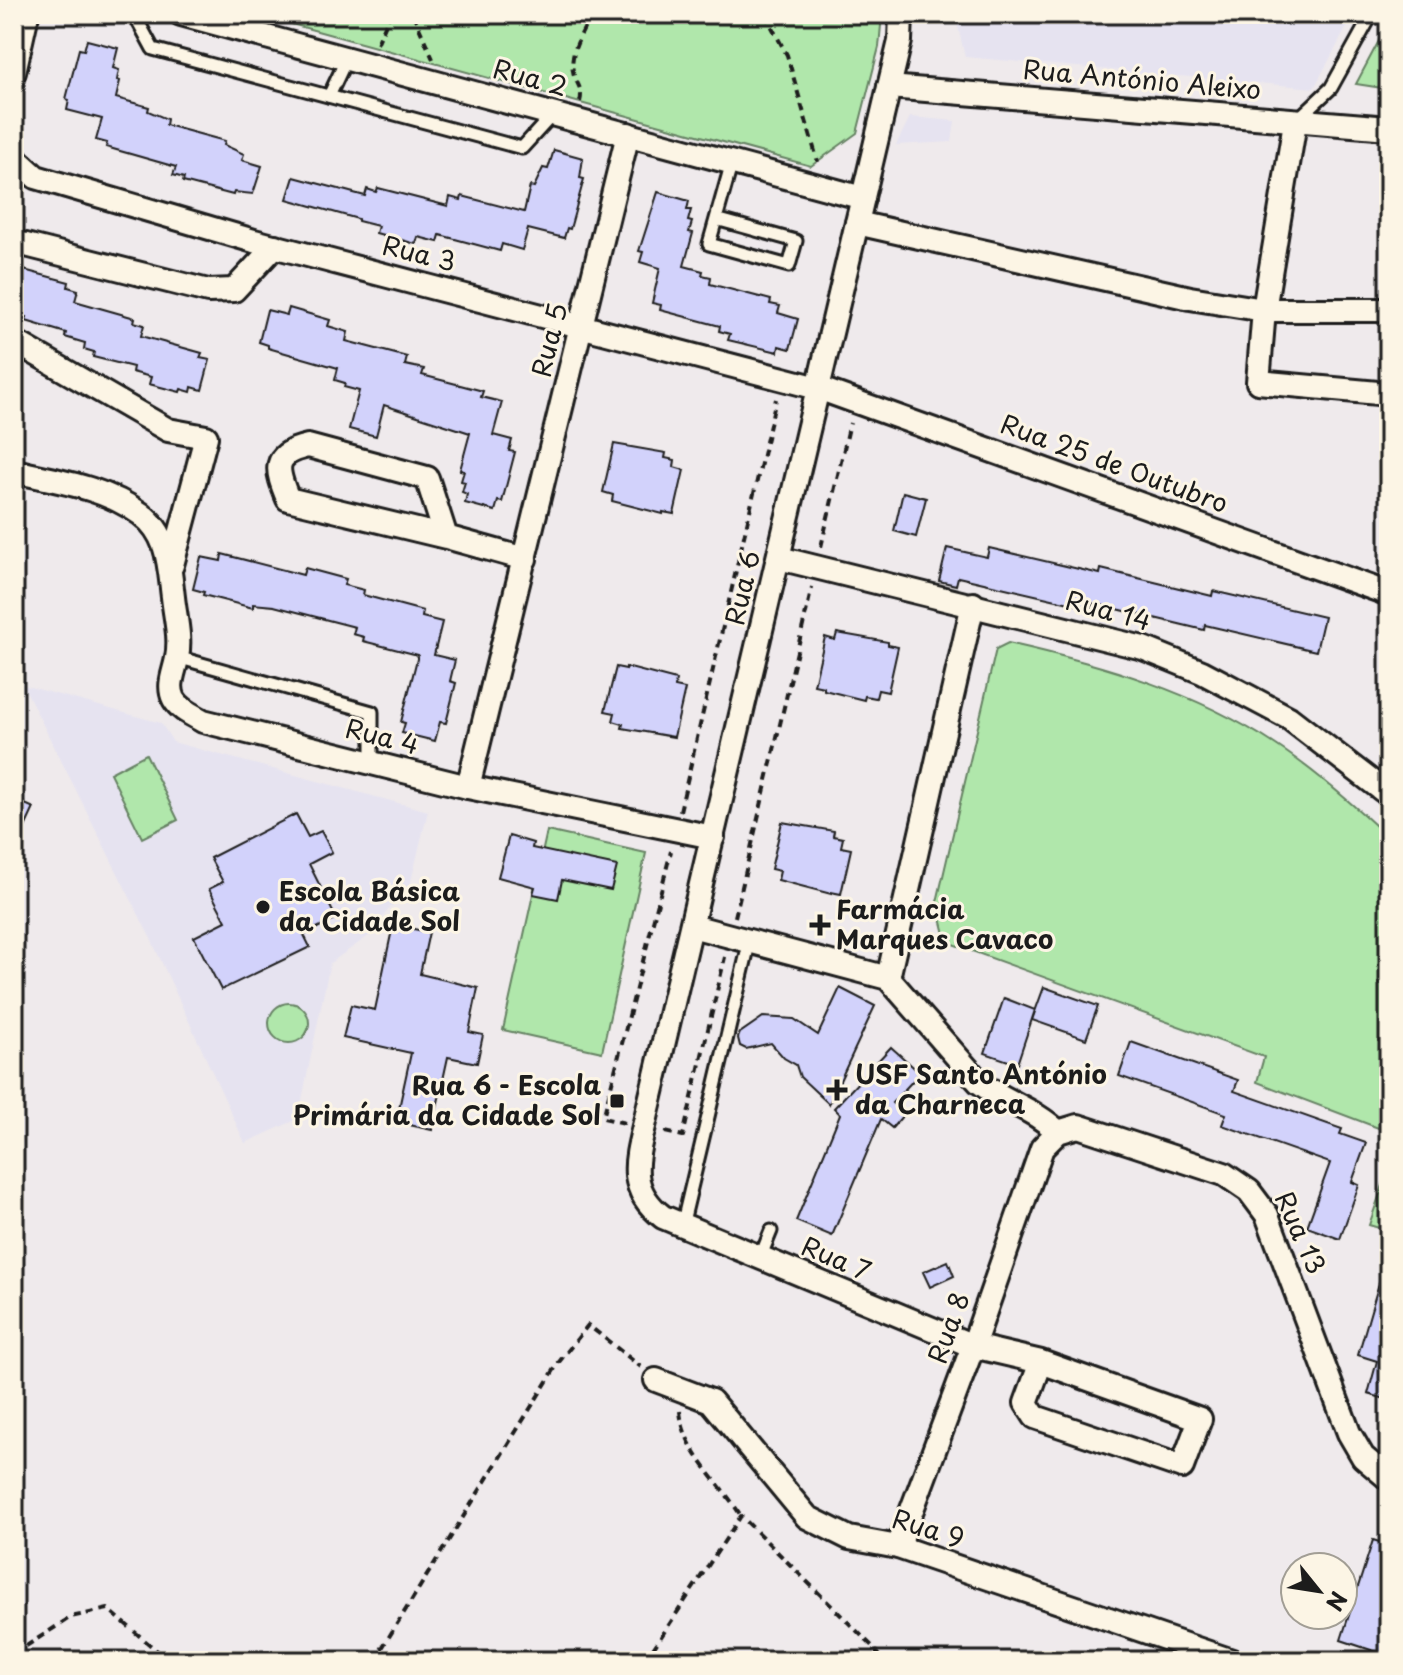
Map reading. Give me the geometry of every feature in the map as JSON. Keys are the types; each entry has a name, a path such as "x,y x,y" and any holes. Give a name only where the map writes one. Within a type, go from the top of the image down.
{"street":[{"path":"14,72 27,14"},
{"name":"Rua 2","path":"181,14 863,198"},
{"name":"Rua 6","path":"635,1174 900,41 901,14"},
{"name":"Rua António Aleixo","path":"889,87 1389,128"},
{"path":"1295,122 1264,310 1258,382 1389,394"},
{"name":"Rua 5","path":"468,787 628,134"},
{"name":"Rua 3","path":"14,157 36,177 275,246 818,388"},
{"path":"857,223 1190,298 1264,310 1389,310"},
{"path":"14,242 208,291 234,290 275,246"},
{"path":"14,341 168,430 206,437 171,570"},
{"name":"Rua 25 de Outubro","path":"818,388 1389,594"},
{"path":"446,537 427,478 308,446 291,450 281,458 278,474 288,499 525,559"},
{"path":"14,471 87,488 120,501 142,515 157,530 166,546 171,570"},
{"name":"Rua 14","path":"779,558 1143,648 1202,672 1289,718 1389,795"},
{"name":"Rua 4","path":"171,570 178,627 177,657 171,679 173,698 184,711 203,721 468,787 713,837"},
{"path":"888,978 973,604"},
{"path":"692,926 741,934 888,978 979,1082 1040,1116 1058,1132"},
{"name":"Rua 13","path":"1058,1132 1078,1126 1224,1174 1249,1191 1267,1215 1349,1433 1363,1457 1389,1479"},
{"name":"Rua 8","path":"898,1547 1042,1148 1058,1132"},
{"name":"Rua 7","path":"635,1174 637,1187 645,1202 663,1217 682,1226 973,1346 1041,1362 1200,1419 1182,1467 1035,1417 1026,1403 1041,1362"},
{"name":"Rua 9","path":"656,1380 711,1401 807,1517 849,1538 898,1547 1232,1661"}],"lane":[{"path":"134,14 153,49 522,148 554,114"},
{"path":"1295,122 1331,88 1372,14"},
{"path":"329,96 347,58"},
{"path":"716,219 796,241 789,266 709,244 716,219 732,162"},
{"path":"177,657 372,712 372,763"},
{"path":"682,1226 741,934"},
{"path":"760,1258 771,1231"}],"path":[{"path":"370,65 390,14"},
{"path":"413,14 433,55 428,80"},
{"path":"579,120 583,93 573,70 573,57 591,14"},
{"path":"765,14 787,55 818,162"},
{"path":"678,820 778,390"},
{"path":"818,557 853,410"},
{"path":"741,934 814,577"},
{"path":"672,848 603,1118 683,1136 725,956"},
{"path":"374,1661 559,1362 588,1325 656,1380 679,1403 682,1426 692,1449 729,1495 741,1516 873,1647 882,1661"},
{"path":"645,1661 741,1516"},
{"path":"14,1654 71,1617 108,1609 169,1661"}],"shaded area":[{"path":"955,14 1354,14 1314,88 965,57"},
{"path":"910,117 955,121 952,142 896,145"},
{"name":"Escola Básica da Cidade Sol","path":"23,685 161,723 173,742 428,811 407,898 399,897 375,926 373,933 330,963 298,1119 245,1143 151,939"}],"green space":[{"path":"255,14 882,14 879,47 857,133 811,166"},
{"path":"1389,22 1389,89 1356,84"},
{"path":"1008,643 1112,670 1213,709 1291,755 1389,838 1389,1132 1257,1082 1264,1057 947,942 937,902 996,649"},
{"path":"146,754 178,820 142,838 110,773"},
{"path":"547,831 646,853 602,1052 503,1030"},
{"path":"289,1003 303,1009 309,1023 303,1037 289,1043 275,1037 269,1023 275,1009"},
{"path":"1389,1168 1389,1231 1369,1225"}],"building":[{"path":"87,40 118,48 113,68 119,70 116,98 149,107 148,111 167,119 166,125 225,141 224,145 244,154 242,160 262,166 253,194 234,192 233,195 183,182 184,178 173,175 176,167 106,147 107,143 96,140 102,119 67,110 69,100 66,99 79,49 84,50"},
{"path":"554,150 583,158 580,178 584,179 570,229 567,228 564,238 528,229 522,250 502,244 500,251 440,235 438,242 418,237 416,244 376,233 378,226 358,219 287,199 294,177 365,196 367,189 376,192 378,188 448,206 450,197 461,200 462,196 524,212 530,186 534,187 543,168 548,169"},
{"path":"658,192 689,201 687,210 691,210 688,221 692,222 689,232 693,233 684,266 703,271 702,275 711,277 710,284 771,300 770,304 780,306 778,313 798,319 790,349 779,346 778,352 728,340 730,334 719,331 720,326 660,310 661,305 652,303 660,268 640,262 643,252 639,251"},
{"path":"20,269 69,282 68,287 78,290 75,301 135,318 134,322 144,325 141,336 202,353 200,358 210,360 202,390 192,387 191,392 181,389 180,392 149,384 151,377 132,372 133,367 93,357 94,352 84,349 85,343 65,337 66,333 26,321 27,317 18,315 20,308 14,306 14,274 18,275"},
{"path":"289,308 330,320 328,326 348,332 346,341 407,357 405,365 424,369 422,375 483,391 481,397 502,402 493,435 512,440 509,451 515,452 502,502 498,501 495,511 465,503 467,494 462,492 465,482 461,481 464,471 460,470 470,433 384,405 376,436 349,429 359,391 344,387 345,383 335,380 338,368 268,348 268,345 259,342 267,310 287,315"},
{"path":"614,444 666,453 665,458 675,460 674,467 684,470 674,514 612,501 613,495 603,492"},
{"path":"903,492 926,498 916,537 894,531"},
{"path":"947,548 987,557 989,548 1100,574 1101,569 1212,596 1213,591 1324,617 1316,651 1205,625 1204,630 1092,603 1091,608 958,577 956,585 939,581"},
{"path":"222,554 303,575 305,568 346,579 344,585 364,590 363,595 423,611 422,617 442,622 434,655 455,660 450,681 456,683 446,723 440,722 435,741 402,733 405,723 401,722 418,655 363,641 364,637 353,634 355,627 274,606 253,604 253,608 203,595 204,592 193,589 201,557 221,561"},
{"path":"837,633 888,642 888,645 898,647 888,692 878,690 876,698 865,696 864,700 814,685 825,637 835,640"},
{"path":"616,667 676,680 675,687 685,689 674,737 622,728 623,724 613,721 615,713 605,711"},
{"path":"14,799 34,808 14,851"},
{"path":"296,814 308,837 321,831 332,852 309,864 336,918 304,935 310,947 221,990 194,937 226,921 209,889 223,882 210,858"},
{"path":"782,822 834,831 833,836 843,838 841,847 851,849 841,894 778,880 780,871 771,869"},
{"path":"509,836 533,843 532,848 617,866 611,890 562,880 558,899 533,894 535,887 498,877"},
{"path":"393,925 429,932 420,974 478,988 469,1032 483,1035 477,1063 448,1057 432,1130 396,1122 411,1053 343,1038 351,1005 375,1010"},
{"path":"1044,987 1098,1006 1086,1039 1032,1020"},
{"path":"840,988 875,1006 829,1104 800,1077 796,1065 784,1058 771,1043 746,1049 740,1046 738,1038 740,1033 763,1017 794,1019 818,1035"},
{"path":"1004,998 1035,1010 1017,1064 985,1053"},
{"path":"1131,1042 1238,1080 1234,1091 1342,1129 1340,1134 1366,1143 1352,1182 1359,1185 1340,1239 1307,1227 1330,1163 1222,1125 1226,1114 1119,1076"},
{"path":"891,1047 920,1073 892,1103 904,1114 892,1128 881,1119 832,1236 796,1221 840,1114 834,1108"},
{"path":"948,1261 954,1276 930,1287 923,1272"},
{"path":"1384,1266 1389,1266 1389,1400 1368,1394 1377,1361 1358,1355"},
{"path":"1373,1540 1389,1545 1389,1656 1341,1640 1344,1631 1359,1631 1359,1584"}],"place":[{"name":"Escola Básica da Cidade Sol","path":"263,907"},
{"name":"Farmácia Marques Cavaco","path":"820,925"},
{"name":"USF Santo António da Charneca","path":"837,1090"},
{"name":"Rua 6 - Escola Primária da Cidade Sol","path":"617,1101"}]}
